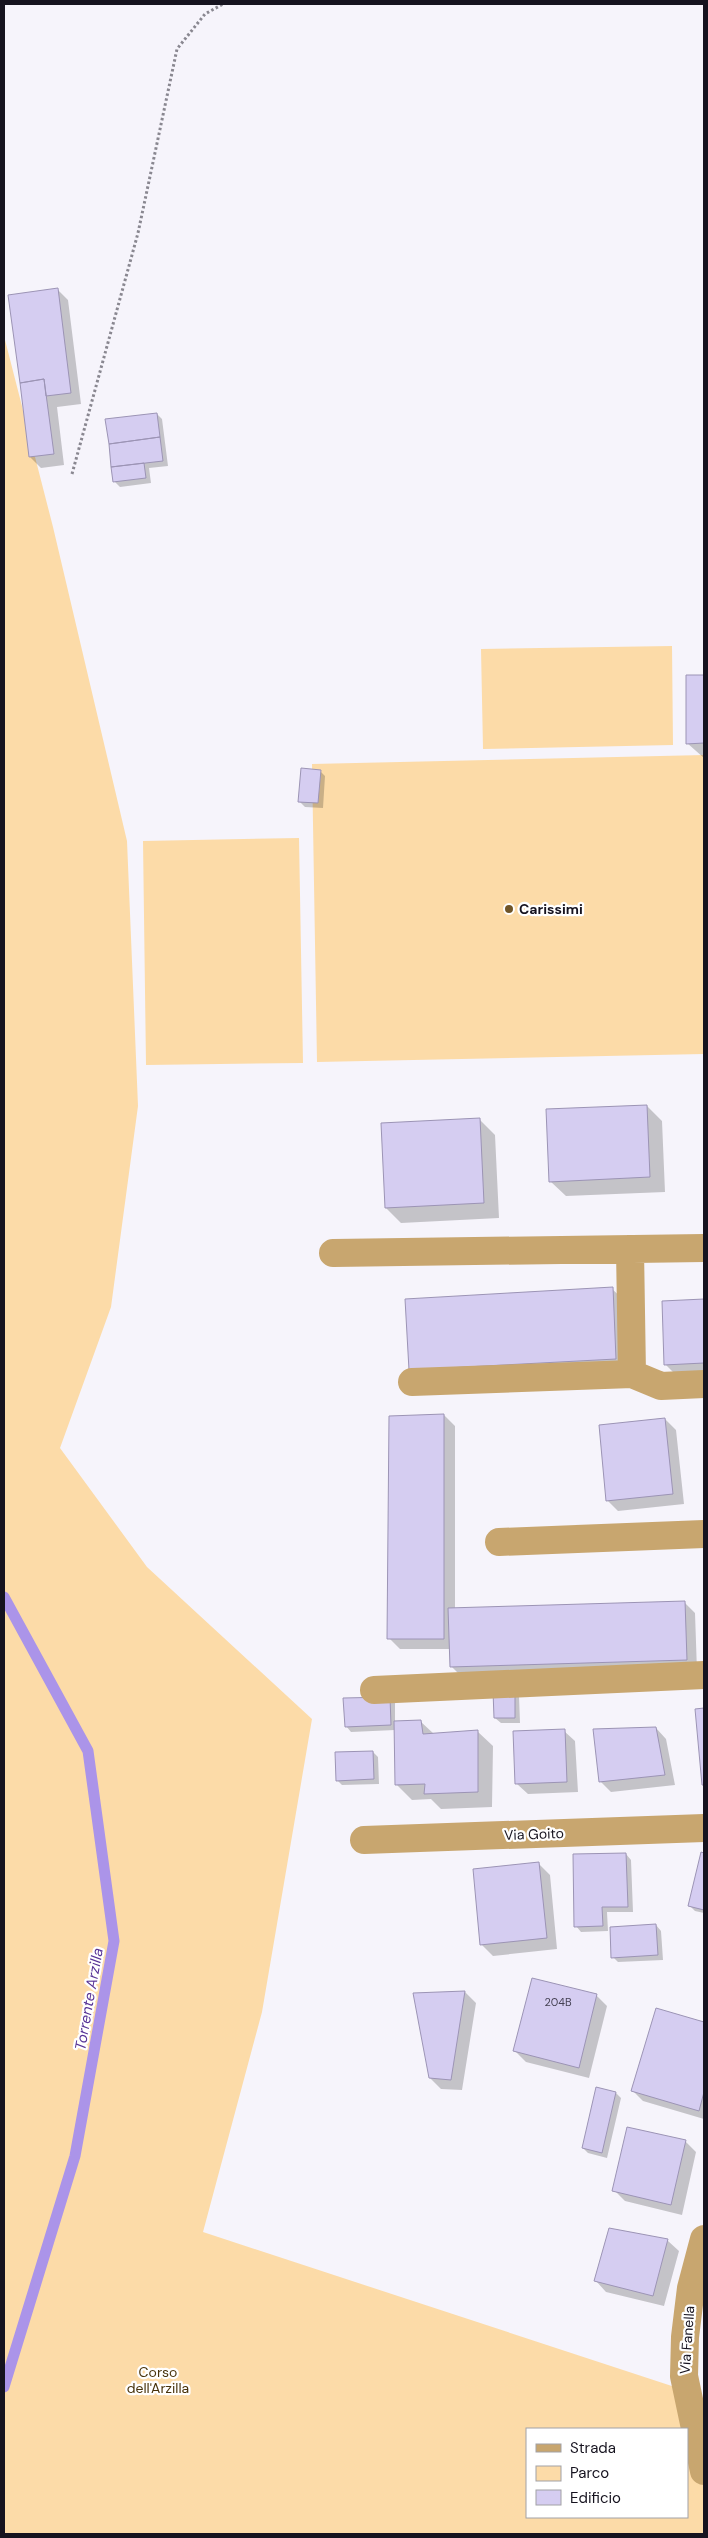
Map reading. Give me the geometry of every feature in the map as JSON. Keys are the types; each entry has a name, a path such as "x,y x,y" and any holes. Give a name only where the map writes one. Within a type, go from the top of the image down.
{"street":[{"path":"333,1253 704,1248"},
{"path":"630,1249 632,1374"},
{"path":"412,1382 632,1374 661,1386 704,1384"},
{"path":"499,1542 704,1534"},
{"path":"374,1690 704,1675"},
{"name":"Via Goito","path":"364,1840 704,1828"},
{"name":"Via Fanella","path":"704,2239 691,2288 685,2337 694,2377 704,2471"}],"path":[{"path":"72,474 138,233 177,49 205,14 223,4"}],"green space":[{"name":"Corso dell'Arzilla","path":"4,336 53,527 127,841 138,1106 111,1307 60,1448 147,1567 312,1719 262,2012 203,2232 684,2390 704,2430 704,2534 4,2534"},
{"path":"672,646 673,745 483,749 481,649"},
{"name":"Carissimi","path":"704,755 704,1054 317,1062 312,764"},
{"path":"299,838 303,1063 146,1065 143,841"}],"building":[{"path":"58,288 71,393 46,396 44,379 20,383 8,295"},
{"path":"44,379 54,454 29,457 20,383"},
{"path":"157,413 160,437 109,444 105,419"},
{"path":"160,437 163,461 111,467 109,444"},
{"path":"144,463 146,478 113,482 111,467"},
{"path":"686,675 704,675 704,743 686,744"},
{"path":"301,768 321,770 318,803 298,802"},
{"path":"647,1105 650,1177 549,1182 546,1109"},
{"path":"480,1118 484,1203 385,1208 381,1123"},
{"path":"613,1287 616,1359 409,1370 405,1299"},
{"path":"704,1299 704,1363 664,1365 662,1301"},
{"path":"444,1414 444,1639 387,1639 389,1416"},
{"path":"665,1418 673,1494 606,1501 599,1425"},
{"path":"685,1601 687,1660 450,1667 448,1608"},
{"path":"515,1690 515,1718 494,1718 493,1691"},
{"path":"390,1697 391,1725 345,1727 343,1698"},
{"path":"704,1708 704,1785 702,1785 695,1709"},
{"path":"421,1720 423,1734 478,1730 478,1792 424,1794 425,1784 395,1785 394,1721"},
{"path":"656,1727 665,1775 599,1782 593,1729"},
{"path":"565,1729 567,1782 515,1784 513,1731"},
{"path":"373,1751 374,1779 336,1781 335,1752"},
{"path":"701,1852 704,1853 704,1910 688,1906"},
{"path":"626,1853 628,1907 602,1907 603,1926 574,1927 573,1854"},
{"path":"539,1862 547,1938 480,1945 473,1869"},
{"path":"656,1924 658,1955 611,1958 610,1927"},
{"path":"532,1978 597,1994 579,2068 513,2051"},
{"path":"465,1991 451,2080 429,2078 413,1993"},
{"path":"656,2008 704,2022 704,2092 699,2111 631,2091"},
{"path":"596,2087 616,2092 602,2153 582,2148"},
{"path":"627,2127 686,2140 671,2205 612,2191"},
{"path":"609,2228 668,2239 653,2296 594,2281"}],"waterway":[{"name":"Torrente Arzilla","path":"4,1597 88,1751 114,1941 75,2156 4,2387"}],"place":[{"name":"Carissimi","path":"509,909"}]}
